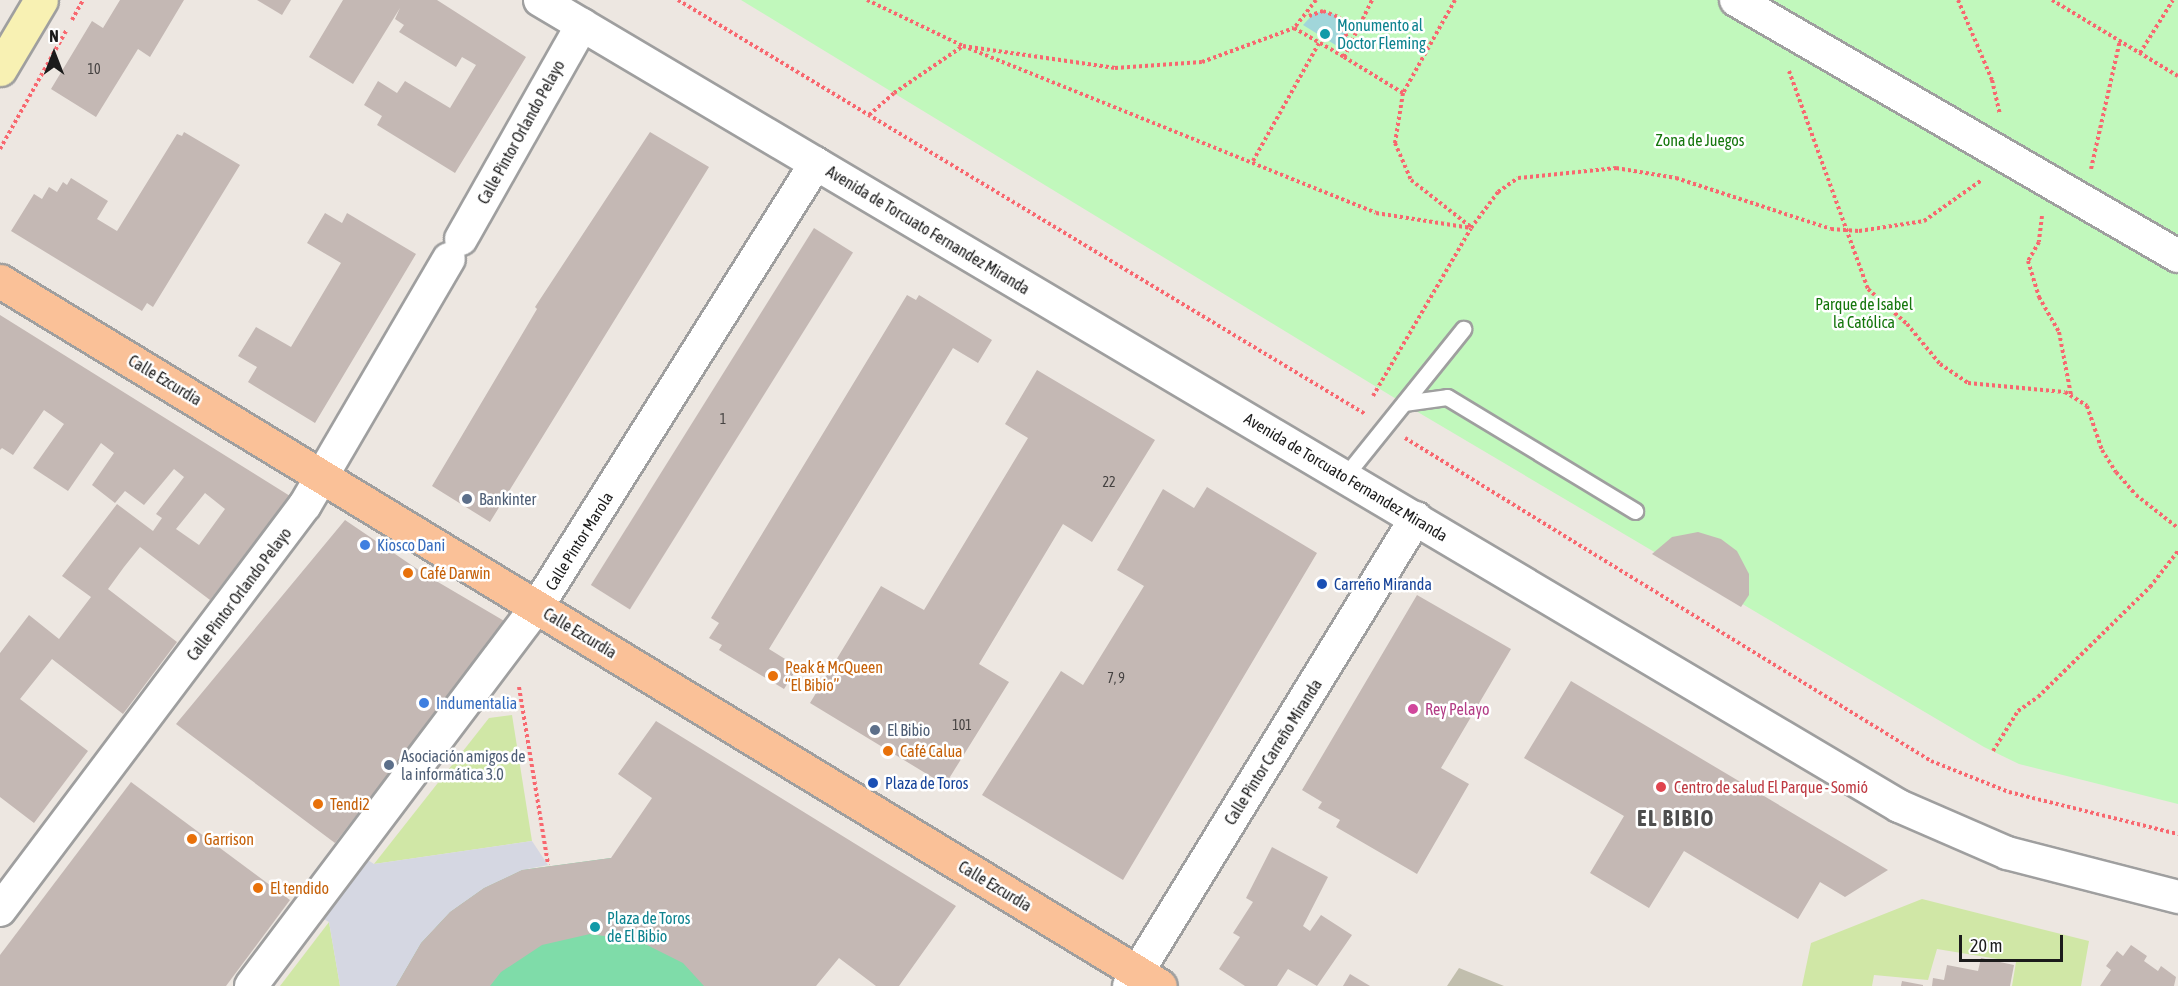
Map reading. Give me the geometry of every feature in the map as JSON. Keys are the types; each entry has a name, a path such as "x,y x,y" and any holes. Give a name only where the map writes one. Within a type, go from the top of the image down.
{"main road":[{"path":"0,69 41,0"},
{"name":"Calle Ezcurdia","path":"0,281 325,476 1142,981"}],"street":[{"name":"Avenida de Torcuato Fernandez Miranda","path":"540,0 1899,806 2007,853 2178,897"},
{"path":"1736,0 2178,256"},
{"name":"Calle Pintor Orlando Pelayo","path":"0,910 325,476 582,25"},
{"name":"Calle Pintor Marola","path":"250,986 537,607 816,164"},
{"name":"Calle Pintor Carreño Miranda","path":"1142,981 1416,518"}],"lane":[{"path":"1345,476 1463,329"},
{"path":"1404,403 1447,397 1635,511"}],"path":[{"path":"0,149 83,0"},
{"path":"678,0 1386,427 1931,761 2009,792 2178,834"},
{"path":"867,0 963,46 1253,160 1376,213 1471,228"},
{"path":"1307,16 1316,0"},
{"path":"1349,40 1372,0"},
{"path":"1455,0 1403,93 1395,143 1411,180 1471,228"},
{"path":"1373,397 1471,228 1498,192 1518,178 1616,168 1676,178 1742,203 1831,229 1884,230 1924,222 2009,160 1992,80 1958,0"},
{"path":"2052,0 2178,76"},
{"path":"2140,53 2173,0"},
{"path":"869,115 894,93 963,46 1115,68 1202,62 1294,28 1302,13 1307,16 1323,11 1339,17 1349,40 1353,43 1344,57"},
{"path":"1775,23 1798,99 1868,289 1907,324 1940,364 1968,383 2011,385 2071,395 2087,406 2102,450 2116,472 2136,495 2178,528"},
{"path":"1294,28 1403,93"},
{"path":"2043,219 2082,193 2090,172 2120,40"},
{"path":"1253,160 1319,43"},
{"path":"2041,211 2043,219 2039,242 2028,261 2039,297 2059,332 2071,395"},
{"path":"1993,752 2018,711 2090,646 2150,586 2178,551"},
{"path":"517,677 548,865"}],"shaded area":[{"path":"532,841 548,865 522,870 484,888 450,912 421,943 396,986 340,986 329,922 308,910 354,851 374,864"},
{"path":"1459,968 1504,986 1447,986"}],"green space":[{"name":"Parque de Isabel la Católica","path":"741,0 2178,0 2178,804 2019,764 1984,747 1416,411"},
{"path":"512,715 532,841 374,864 489,718"},
{"name":"Plaza de Toros de El Bibio","path":"611,858 794,986 396,986 421,943 450,912 484,888 522,870"},
{"path":"1922,899 2089,941 2081,986 2012,986 2016,962 1937,949 1928,980 1874,975 1872,986 1802,986 1811,943"},
{"path":"329,922 340,986 280,986"}],"water":[{"path":"1315,12 1332,13 1345,23 1348,40 1342,49 1303,25"}],"building":[{"path":"120,0 184,0 150,57 138,49 96,117 51,89 92,21 103,28"},
{"path":"257,0 291,0 282,15"},
{"path":"343,0 437,0 526,57 455,173 377,125 382,116 364,105 378,81 397,93 405,81 450,108 476,65 462,57 456,67 399,32 404,25 395,19 400,8 353,84 309,57"},
{"path":"184,132 240,165 153,307 147,303 142,311 11,231 34,194 42,199 49,187 57,192 63,182 67,185 71,178 108,201 97,219 117,231 177,134 182,136"},
{"path":"650,132 709,167 490,522 432,486 537,309 535,307"},
{"path":"325,213 342,223 347,213 416,254 315,423 248,382 257,367 238,356 256,327 291,347 341,263 307,243"},
{"path":"814,228 853,252 630,609 591,585"},
{"path":"907,295 916,300 919,295 992,340 978,363 953,348 769,649 798,667 784,689 719,650 722,645 709,638 719,623 711,618"},
{"path":"0,315 290,496 210,600 140,547 124,567 108,589 177,642 123,714 52,659 20,699 88,751 34,823 0,797 0,653 29,615 59,639 91,597 62,576 117,504 153,531 162,518 156,514 184,477 174,469 144,505 125,491 115,503 92,485 114,453 101,443 68,491 33,468 64,424 44,410 13,455 2,448 0,450","holes":["205,493 225,509 199,545 176,529"]},
{"path":"1037,370 1155,440 1092,542 1063,524 979,664 1009,682 945,785 810,703 881,586 924,610 1028,438 1005,424"},
{"path":"1207,487 1317,553 1123,880 982,795 1061,671 1083,685 1144,586 1117,570 1163,489 1194,508"},
{"path":"345,520 426,575 506,622 335,843 176,724"},
{"path":"1698,532 1721,539 1737,551 1749,574 1749,595 1741,607 1652,554 1672,537"},
{"name":"Rey Pelayo","path":"1417,595 1511,649 1441,768 1469,784 1417,874 1336,827 1340,820 1318,808 1322,802 1302,790"},
{"name":"Centro de salud El Parque - Somió","path":"1571,681 1888,870 1845,897 1820,882 1798,919 1684,851 1649,908 1590,873 1624,816 1524,758"},
{"path":"656,721 956,906 899,986 876,986 839,958 816,986 704,986 683,963 639,941 590,934 542,945 501,972 490,986 396,986 421,943 450,912 484,888 522,870 611,858 652,798 618,774"},
{"path":"131,782 290,900 226,986 0,986 0,955"},
{"path":"1272,847 1328,877 1303,926 1310,931 1321,915 1352,935 1317,986 1288,969 1277,986 1245,986 1219,969 1240,937 1233,933 1253,902 1246,898"},
{"path":"2131,945 2147,956 2144,961 2158,971 2161,966 2176,977 2174,986 2100,986 2111,970 2106,966 2117,951 2123,956"},
{"path":"1981,958 2014,965 2010,986 1932,986 1933,978 1944,980 1947,965 1978,971"},
{"path":"1350,974 1370,986 1343,986"},
{"path":"1902,981 1923,985 1923,986 1901,986"}],"place":[{"name":"Monumento al Doctor Fleming","path":"1325,34"},
{"name":"Bankinter","path":"467,499"},
{"name":"Kiosco Dani","path":"365,545"},
{"name":"Café Darwin","path":"408,573"},
{"name":"Carreño Miranda","path":"1322,584"},
{"name":"Peak & McQueen “El Bibio”","path":"773,676"},
{"name":"Indumentalia","path":"424,703"},
{"name":"Rey Pelayo","path":"1413,709"},
{"name":"El Bibio","path":"875,730"},
{"name":"Café Calua","path":"888,751"},
{"name":"Asociación amigos de la informática 3.0","path":"389,765"},
{"name":"Plaza de Toros","path":"873,783"},
{"name":"Centro de salud El Parque - Somió","path":"1661,787"},
{"name":"Tendi2","path":"318,804"},
{"name":"Garrison","path":"192,839"},
{"name":"El tendido","path":"258,888"},
{"name":"Plaza de Toros de El Bibio","path":"595,927"}],"district":[{"name":"EL BIBIO","path":"1676,819"}],"park label":[{"name":"Zona de Juegos","path":"1700,140"}]}
